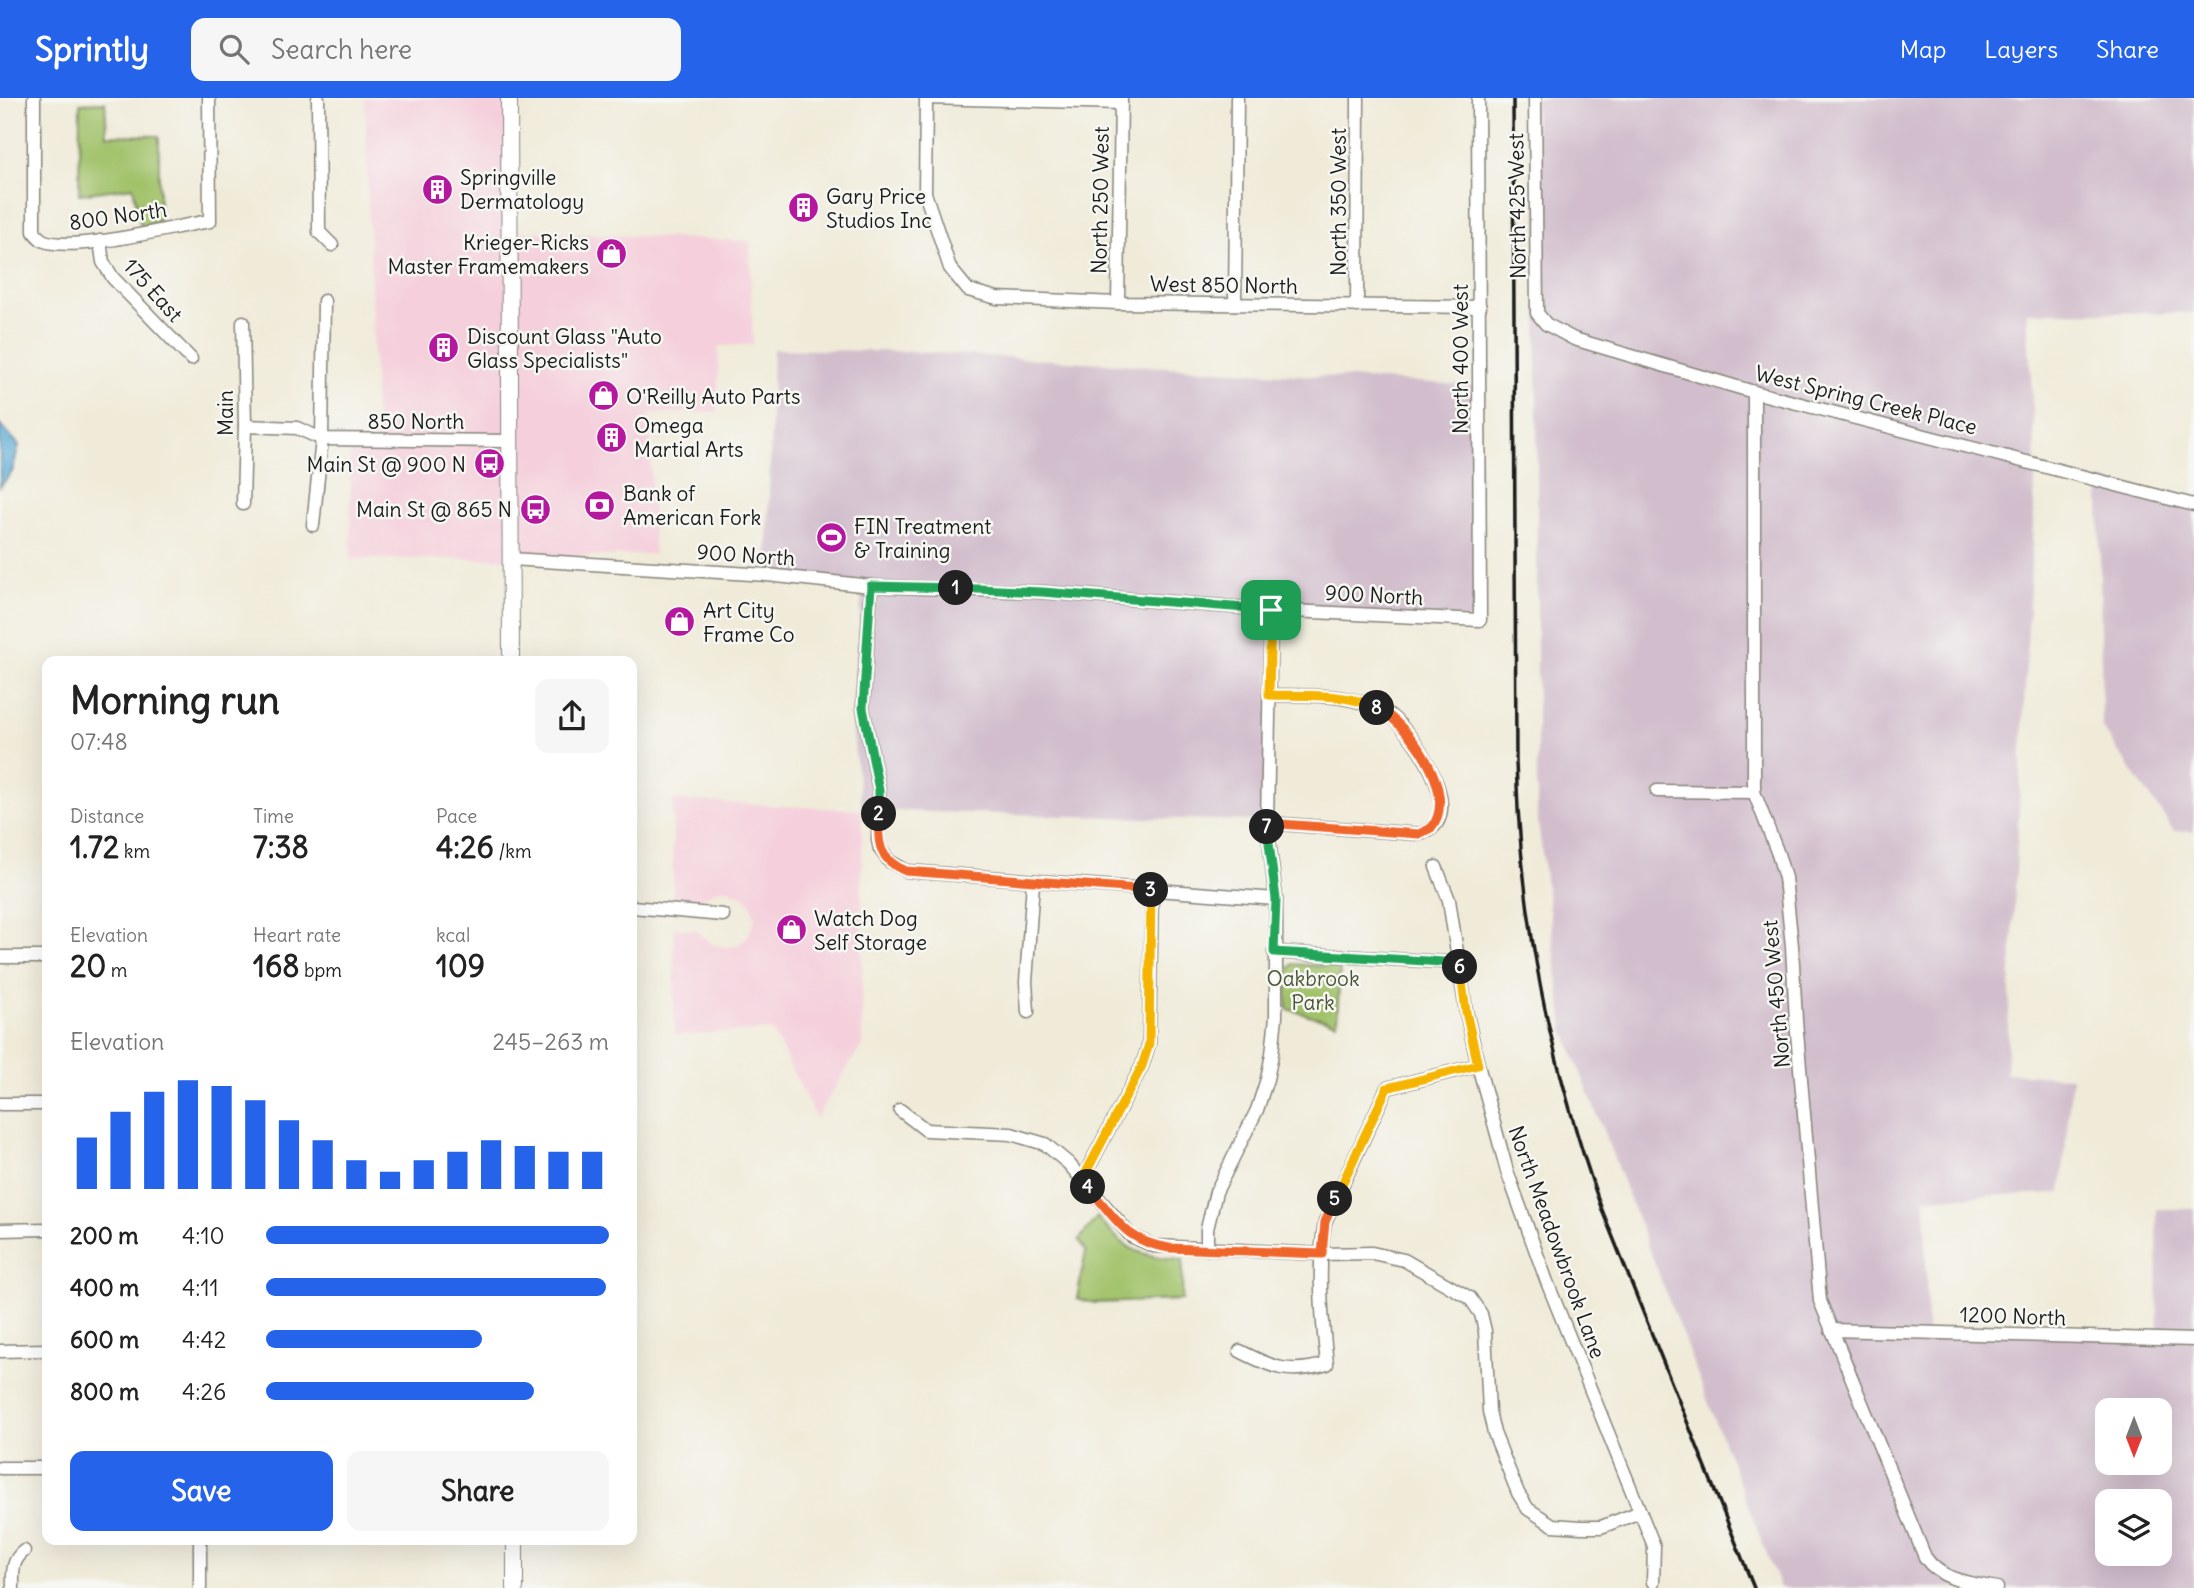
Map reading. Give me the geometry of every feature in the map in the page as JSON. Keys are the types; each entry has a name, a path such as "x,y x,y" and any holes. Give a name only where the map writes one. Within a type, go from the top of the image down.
{"main road":[{"path":"509,98 511,656"},
{"path":"515,1545 516,1588"}],"street":[{"name":"800 North","path":"34,98 34,232 42,240 62,243 100,241 210,221 209,98"},
{"path":"318,98 319,232 332,245"},
{"path":"926,98 1121,100"},
{"name":"West 850 North","path":"926,98 925,193 950,268 968,290 997,298 1118,303 1480,307"},
{"path":"1236,304 1237,98"},
{"name":"North 350 West","path":"1357,306 1358,98"},
{"name":"North 400 West","path":"1478,98 1480,620"},
{"name":"North 425 West","path":"1535,98 1537,313"},
{"name":"North 250 West","path":"1118,303 1121,100"},
{"name":"175 East","path":"100,241 103,262 113,278 191,359"},
{"path":"313,525 322,439 324,301"},
{"name":"West Spring Creek Place","path":"1537,313 1546,324 1574,339 1754,392 2194,505"},
{"name":"Main","path":"243,322 243,504"},
{"name":"North 450 West","path":"1754,392 1754,792 1785,878 1820,1301 1919,1546 1938,1572 1953,1579 1997,1588"},
{"name":"850 North","path":"245,426 298,428 322,439 510,441"},
{"name":"900 North","path":"511,559 766,575 871,586 1042,592 1271,610 1480,620"},
{"path":"871,586 863,720 879,790 878,840 880,849 889,862 906,871 1276,899"},
{"path":"1206,1249 1216,1192 1257,1110 1267,1079 1276,1017 1276,899 1267,823 1271,610"},
{"path":"1267,823 1419,834 1431,828 1440,810 1438,786 1431,770 1404,728 1387,713 1357,700 1339,697 1269,695"},
{"path":"1657,791 1754,792"},
{"name":"North Meadowbrook Lane","path":"1436,867 1449,900 1466,1012 1478,1065 1514,1193 1547,1282 1654,1546 1653,1582"},
{"path":"1028,1012 1026,982 1033,882"},
{"path":"1082,1180 1142,1066 1149,1044 1152,890"},
{"path":"637,907 723,915"},
{"path":"1274,952 1460,963"},
{"path":"0,957 42,957"},
{"path":"1240,1352 1272,1368 1309,1369 1327,1364 1323,1334 1322,1254 1325,1222 1387,1088 1478,1065"},
{"path":"0,1104 42,1104"},
{"path":"900,1110 926,1130 1011,1134 1045,1144 1068,1163 1131,1236 1154,1246 1322,1254 1372,1253 1404,1260 1476,1304 1485,1331 1489,1410 1494,1433 1518,1493 1528,1509 1553,1525 1601,1527 1640,1512"},
{"path":"0,1230 42,1229"},
{"name":"1200 North","path":"1831,1329 2194,1340"},
{"path":"0,1351 42,1350"},
{"path":"0,1468 42,1468"},
{"path":"200,1545 200,1588"},
{"path":"13,1588 13,1564 17,1556 24,1551"}],"shaded area":[{"path":"365,98 510,98 511,231 750,241 753,345 719,346 717,412 649,414 654,554 511,559 351,559 350,439 376,439"},
{"path":"1535,98 2194,98 2194,313 2027,312 2036,463 2006,1073 2072,1077 2061,1193 1925,1198 1927,1332 2158,1339 2157,1209 2194,1209 2194,1588 1780,1588 1564,1029 1537,813"},
{"path":"773,349 920,352 1480,386 1480,620 1271,610 1267,823 862,810 851,718 862,592 767,575"},
{"path":"2099,479 2194,505 2194,832 2174,831 2102,728"},
{"path":"673,800 862,810 862,1045 816,1118 772,1030 675,1035 674,928 696,930 712,944 736,946 746,939 755,919 751,904 740,894 726,889 717,890 694,902 673,902"}],"green space":[{"path":"105,102 107,135 159,136 159,222 141,227 133,187 79,194 80,103"},
{"name":"Oakbrook Park","path":"1293,964 1340,967 1337,1023 1287,1009 1287,971"},
{"path":"1097,1217 1116,1237 1134,1250 1155,1257 1183,1259 1182,1300 1095,1303 1077,1299 1086,1251 1079,1240"}],"water":[{"path":"0,425 19,445 12,472 0,487"}],"railway":[{"path":"1513,98 1516,762 1531,933 1567,1099 1602,1210 1754,1588"}],"place":[{"name":"Springville Dermatology","path":"437,189"},
{"name":"Gary Price Studios Inc","path":"803,208"},
{"name":"Krieger-Ricks Master Framemakers","path":"612,254"},
{"name":"Discount Glass \"Auto Glass Specialists\"","path":"444,348"},
{"name":"O'Reilly Auto Parts","path":"603,396"},
{"name":"Omega Martial Arts","path":"611,437"},
{"name":"Main St @ 900 N","path":"489,464"},
{"name":"Bank of American Fork","path":"600,505"},
{"name":"Main St @ 865 N","path":"535,509"},
{"name":"FIN Treatment & Training","path":"831,538"},
{"name":"Art City Frame Co","path":"680,622"},
{"name":"Watch Dog Self Storage","path":"791,930"}],"route":[{"path":"871,586 1042,592 1271,610 1269,695 1339,697 1357,700 1387,713 1404,728 1436,778 1441,801 1435,824 1419,834 1267,823 1276,899 1274,952 1460,963 1466,1012 1478,1065 1387,1088 1325,1222 1321,1241 1322,1254 1154,1246 1131,1236 1082,1180 1142,1066 1149,1044 1152,890 906,871 889,862 880,849 878,840 879,790 863,720 871,586"}]}
